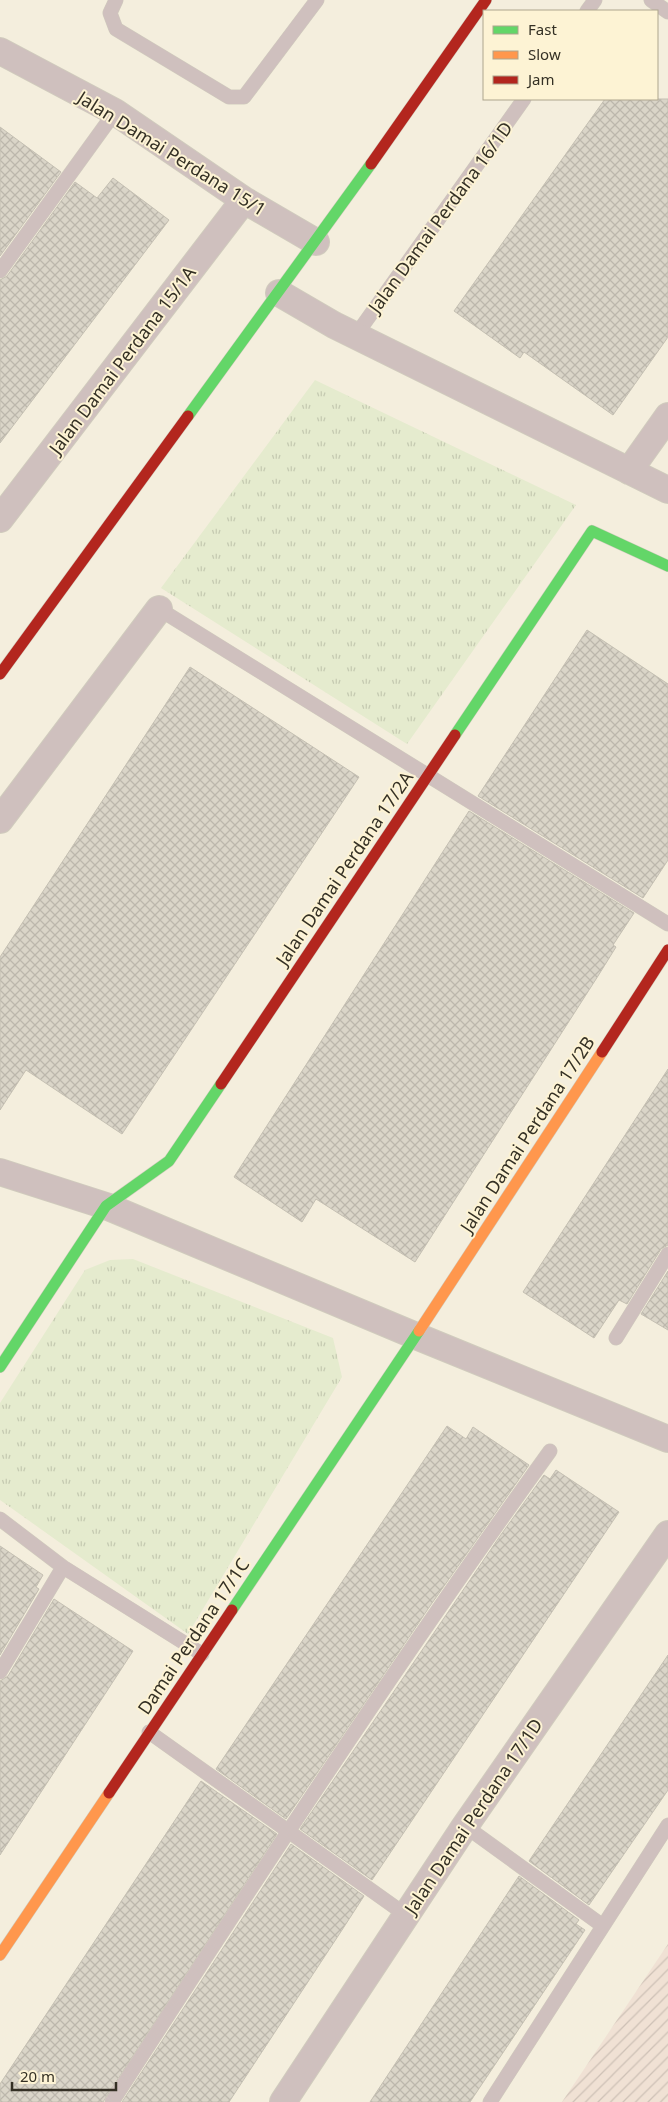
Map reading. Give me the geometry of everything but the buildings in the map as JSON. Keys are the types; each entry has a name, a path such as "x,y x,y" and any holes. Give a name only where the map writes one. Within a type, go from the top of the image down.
{"street":[{"path":"0,674 316,242 486,0"},
{"name":"Jalan Damai Perdana 15/1","path":"0,51 115,112 244,200 316,242"},
{"name":"Jalan Damai Perdana 15/1A","path":"0,519 244,200"},
{"path":"279,293 334,325 356,334 668,490"},
{"path":"629,471 668,416"},
{"name":"Jalan Damai Perdana 17/2A","path":"106,1206 169,1161 592,531 668,566"},
{"path":"0,820 159,609"},
{"name":"Jalan Damai Perdana 17/2B","path":"416,1336 668,950"},
{"path":"0,1172 106,1206 668,1439"},
{"path":"0,1367 106,1206"},
{"name":"Damai Perdana 17/1C","path":"0,1955 416,1336"},
{"name":"Jalan Damai Perdana 17/1D","path":"283,2102 465,1826 668,1534"}],"lane":[{"path":"116,0 110,13 116,29 229,97 244,97 317,0"},
{"path":"651,0 668,12"},
{"name":"Jalan Damai Perdana 16/1D","path":"356,334 523,100"},
{"path":"0,271 115,112"},
{"path":"159,609 668,924"},
{"path":"616,1338 668,1254"},
{"path":"112,2102 289,1830 472,1560 550,1451"},
{"path":"0,1519 63,1567 202,1654"},
{"path":"0,1672 63,1567"},
{"path":"149,1732 289,1830 374,1895 406,1916"},
{"path":"490,2102 668,1825"},
{"path":"465,1826 604,1926"}],"shaded area":[{"path":"668,1944 668,2102 562,2102"}],"green space":[{"path":"315,380 576,505 407,744 161,588"},
{"path":"133,1259 333,1338 342,1377 188,1634 0,1500 0,1403 85,1270 110,1260"}],"traffic: fast":[{"path":"188,416 371,164"},
{"path":"455,735 592,531 668,566"},
{"path":"0,1367 106,1206 169,1161 221,1084"},
{"path":"232,1610 419,1331"}],"traffic: slow":[{"path":"419,1331 602,1052"},
{"path":"0,1955 109,1793"}],"traffic: jam":[{"path":"371,164 486,0"},
{"path":"0,674 188,416"},
{"path":"221,1084 455,735"},
{"path":"602,1052 668,950"},
{"path":"109,1793 232,1610"}]}
